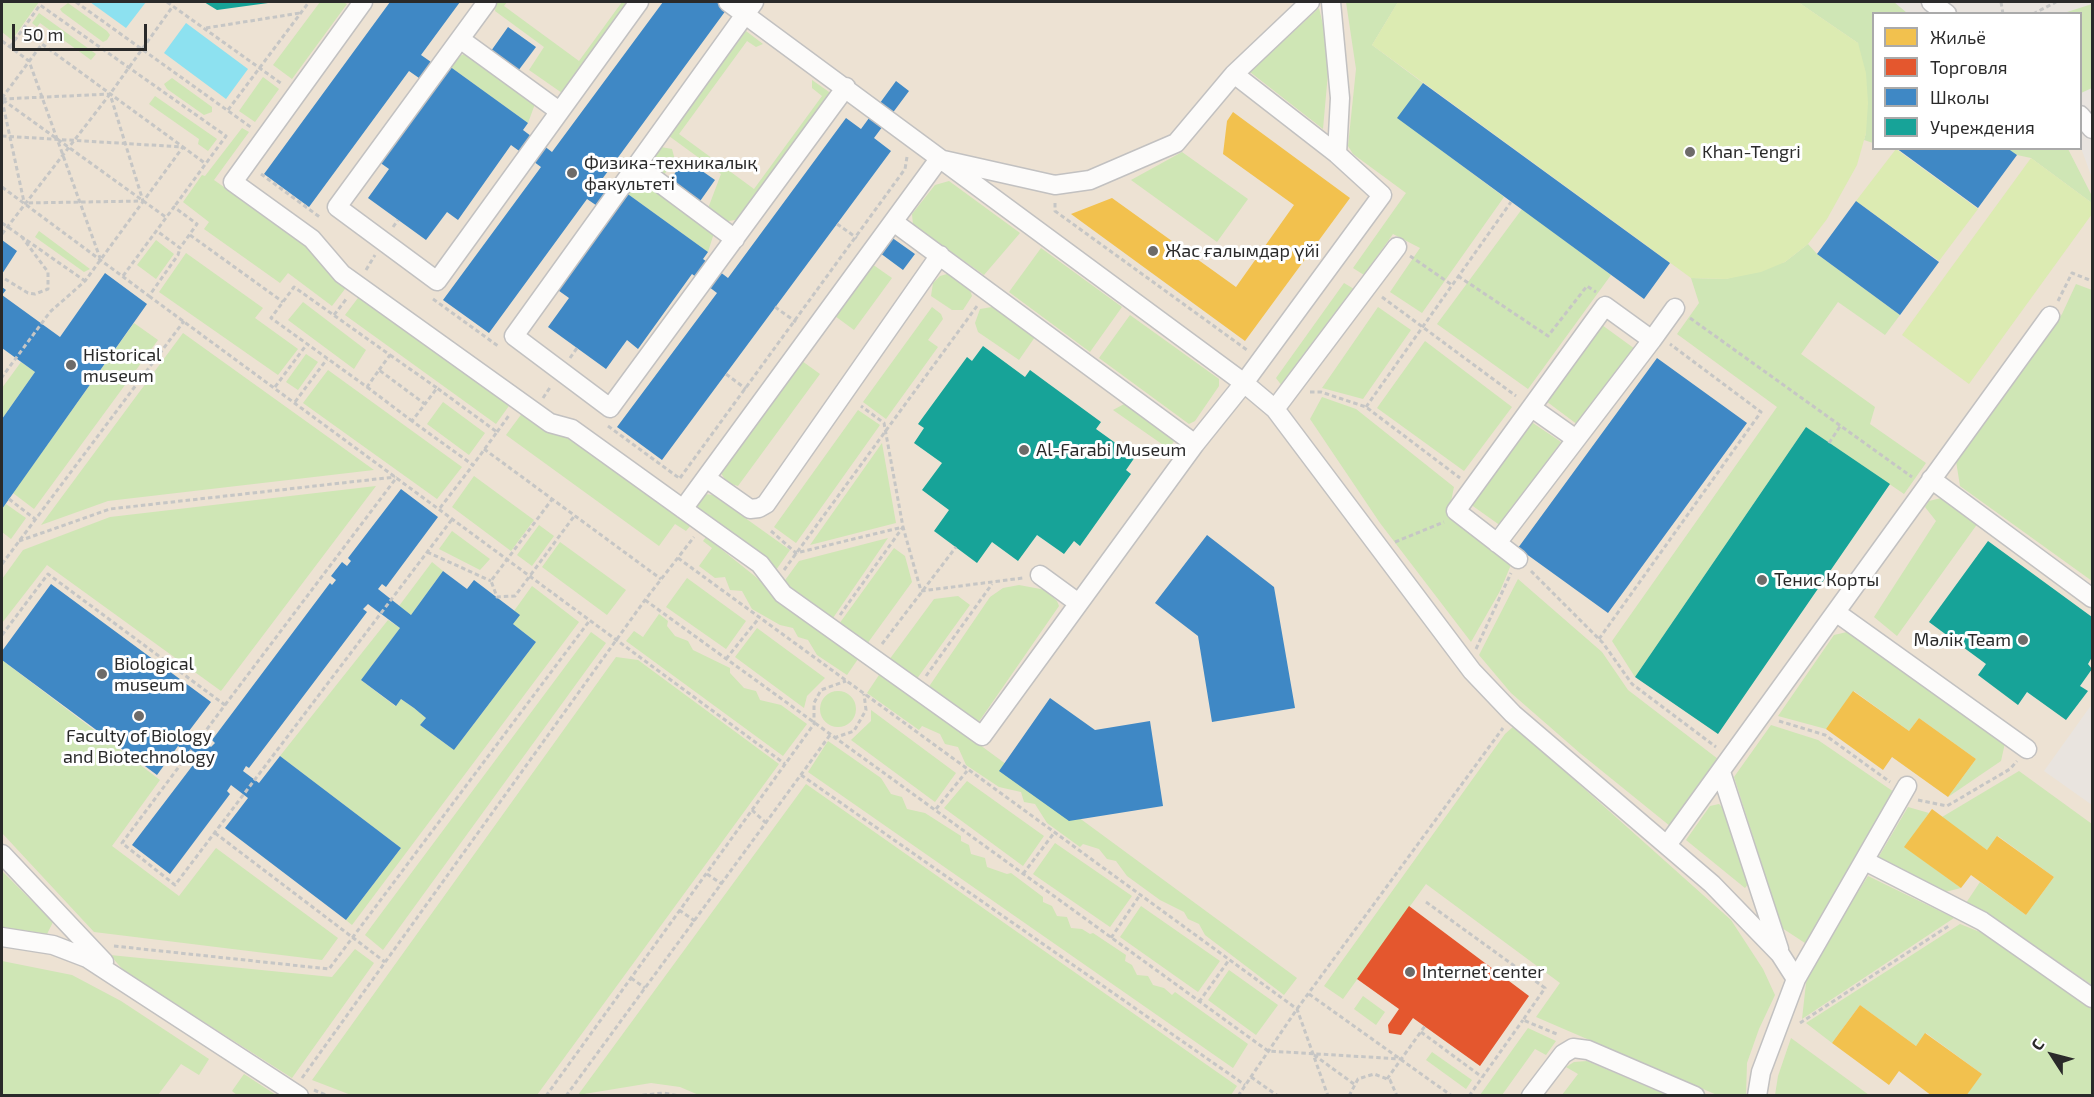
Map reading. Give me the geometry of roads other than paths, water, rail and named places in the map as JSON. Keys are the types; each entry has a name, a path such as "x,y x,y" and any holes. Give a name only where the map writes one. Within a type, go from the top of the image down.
{"street":[{"path":"363,2 233,182 312,239 335,268 542,417 572,429 760,564 783,594 982,736 1077,602 1195,444 1244,383 1382,195 1337,154 1234,74"},
{"path":"486,2 337,207 437,280 639,2"},
{"path":"728,2 750,8 939,159 1244,383 1275,409 1458,653 1513,714 1712,884 1780,954 1796,978"},
{"path":"939,159 1055,185 1090,180 1176,143 1234,74 1310,2"},
{"path":"1331,2 1340,88 1337,154"},
{"path":"1931,2 1944,12"},
{"path":"750,8 514,336 610,408 846,87"},
{"path":"460,39 559,111"},
{"path":"2082,116 2092,129"},
{"path":"683,509 895,223 939,159"},
{"path":"636,166 735,239"},
{"path":"895,223 989,290 1195,444"},
{"path":"1275,409 1396,247"},
{"path":"701,485 750,509 766,504 940,255"},
{"path":"1518,559 1456,511 1605,306 1654,337"},
{"path":"1497,543 1676,308"},
{"path":"1667,845 2050,316"},
{"path":"1532,408 1576,439"},
{"path":"1928,483 2092,598"},
{"path":"1040,575 1077,602"},
{"path":"1837,613 2027,749"},
{"path":"1721,772 1780,954"},
{"path":"1757,1095 1761,1072 1796,978 1904,791"},
{"path":"2,854 117,977"},
{"path":"1865,861 1967,914 2092,998"},
{"path":"2,937 53,945 87,958 296,1094"},
{"path":"1531,1095 1563,1054 1573,1048 1588,1050 1695,1095"}],"water":[{"path":"90,2 146,2 126,28"},
{"path":"186,23 248,69 226,99 164,53"}],"place":[{"name":"Khan-Tengri","path":"1690,152"},
{"name":"Физика-техникалық факультеті","path":"572,173"},
{"name":"Жас ғалымдар үйі","path":"1153,251"},
{"name":"Historical museum","path":"71,365"},
{"name":"Al-Farabi Museum","path":"1024,450"},
{"name":"Тенис Корты","path":"1762,580"},
{"name":"Мәлік Team","path":"2023,640"},
{"name":"Biological museum","path":"102,674"},
{"name":"Faculty of Biology and Biotechnology","path":"139,716"},
{"name":"Internet center","path":"1410,972"}]}
